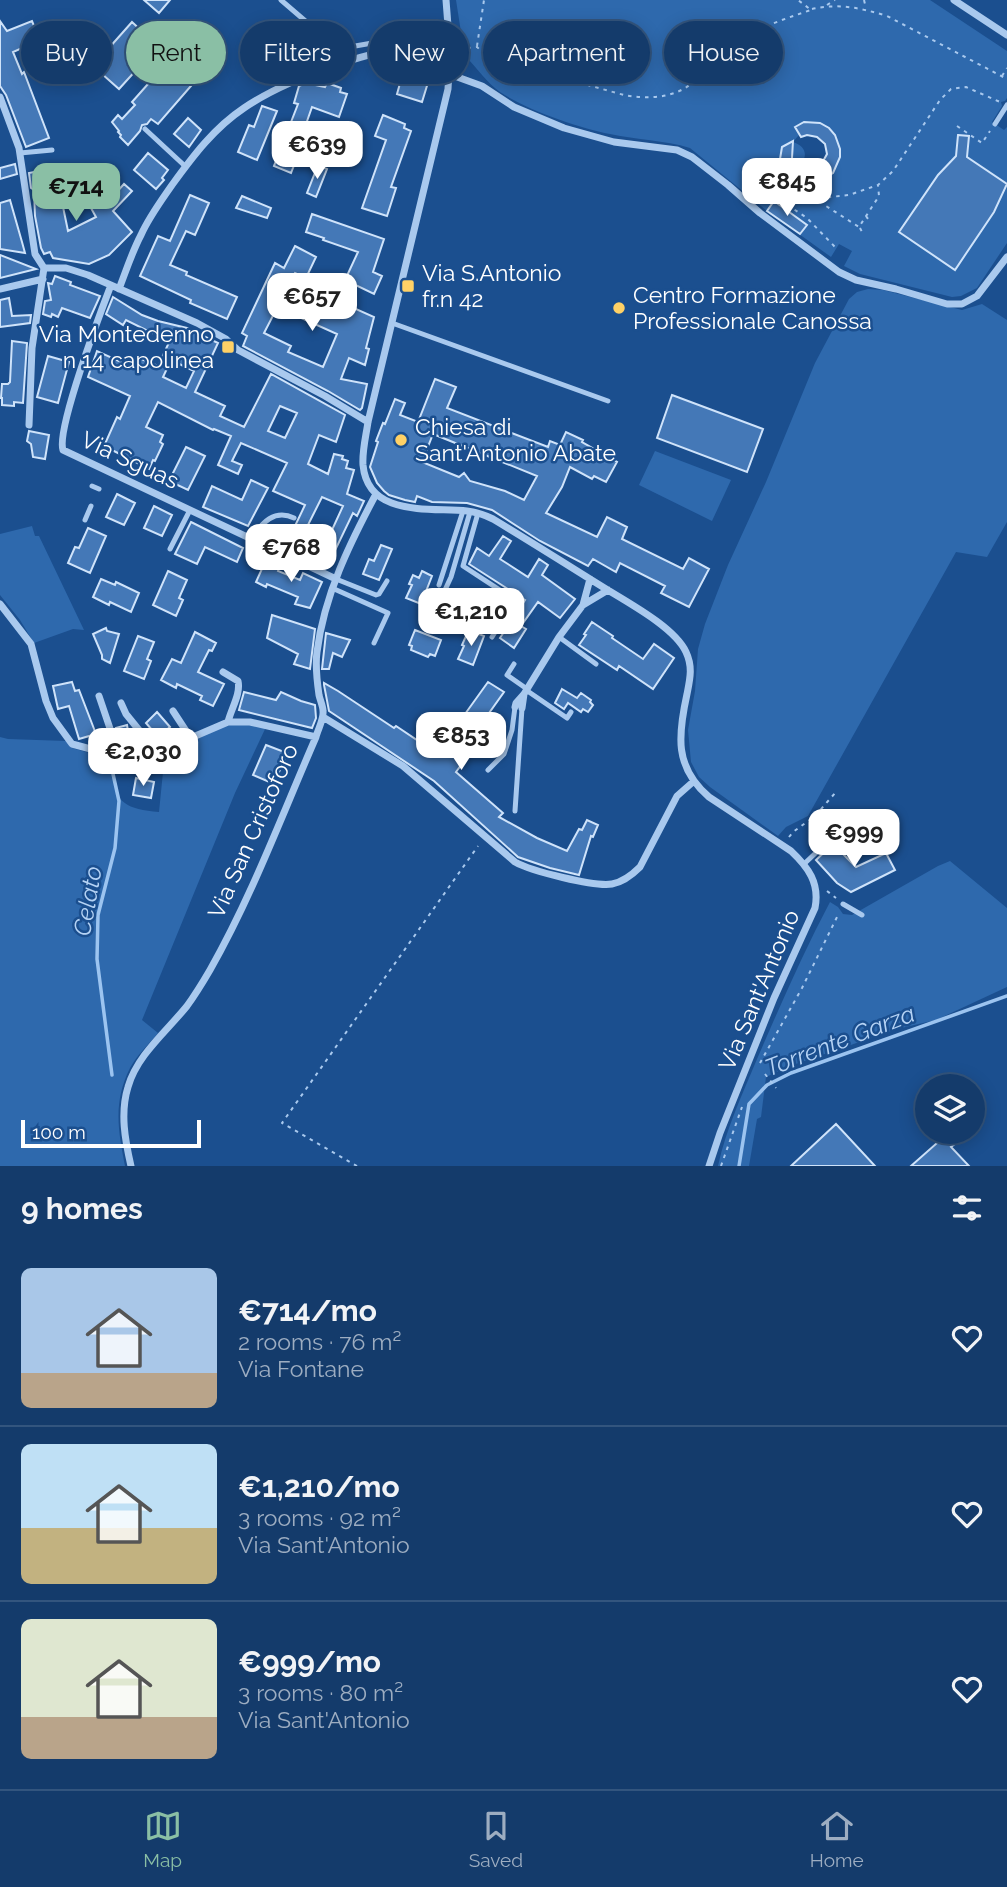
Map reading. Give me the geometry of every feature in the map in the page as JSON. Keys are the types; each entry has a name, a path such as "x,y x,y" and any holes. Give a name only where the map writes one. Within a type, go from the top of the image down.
{"street":[{"path":"446,0 448,21"},
{"path":"954,0 1007,35"},
{"path":"119,289 146,224 207,139 236,113 263,97 308,76 369,56"},
{"path":"469,81 482,86 514,107 564,128 614,142 685,153 806,249 839,272 856,280 947,304 962,304 976,296 1007,257"},
{"path":"376,494 365,477 363,468 368,422 393,336 392,323 447,84"},
{"path":"0,97 20,153 36,254 44,268 32,348 29,425"},
{"path":"44,268 66,268 88,275 217,334 238,350 368,422"},
{"path":"0,289 43,279"},
{"name":"Via Sguas","path":"111,285 90,339 77,383 61,445 64,450 336,579"},
{"name":"Via Sant'Antonio","path":"376,494 389,502 412,509 470,512 493,519 618,595 674,635 687,654 691,670 680,743 683,759 694,780 709,797 790,851 809,871 817,894 815,908 774,998 709,1166"},
{"name":"Via San Cristoforo","path":"131,1166 124,1112 128,1087 137,1066 189,1003 234,925 316,737 323,717 317,661 324,617 332,588 376,494"},
{"path":"519,708 525,691 583,605 590,579"},
{"path":"583,605 608,590"},
{"path":"0,604 31,644 46,701 53,718 72,744 128,759 156,751 228,722 250,722 316,737"},
{"path":"223,672 239,681 228,722"},
{"path":"99,696 120,758"},
{"path":"121,703 126,714 156,751"},
{"path":"173,711 191,737"},
{"path":"323,717 403,766 510,859 531,869 600,885 619,882 640,867 677,796 694,780"}],"lane":[{"path":"281,0 338,49 369,45"},
{"path":"995,124 1007,106"},
{"path":"145,129 186,167"},
{"path":"20,153 52,150"},
{"path":"392,323 608,401"},
{"path":"92,486 99,489"},
{"path":"85,520 91,506"},
{"path":"170,549 190,510"},
{"path":"439,585 470,512"},
{"path":"439,603 451,577 470,512"},
{"path":"470,512 463,566 512,598 507,613 492,637"},
{"path":"253,539 263,523 275,515 283,514 294,518"},
{"path":"336,579 376,595 387,581"},
{"path":"332,588 388,613 374,643"},
{"path":"559,637 596,664"},
{"path":"514,664 507,676 567,718 571,712"},
{"path":"488,770 504,754 519,708"},
{"path":"516,811 519,708"},
{"path":"804,864 839,831 879,848"},
{"path":"843,904 862,915"}],"path":[{"path":"477,47 484,0"},
{"path":"798,0 811,10"},
{"path":"827,6 835,0"},
{"path":"864,0 866,9"},
{"path":"477,47 489,58 591,87 642,98 664,96 680,91 692,83 723,51 739,39 811,10 827,6 846,6 866,9 899,22 1007,79"},
{"path":"469,48 477,47"},
{"path":"1002,76 1007,68"},
{"path":"821,198 849,195 878,185 893,171 940,100 951,89 966,87 976,90 1007,106"},
{"path":"957,126 982,143 995,124"},
{"path":"805,167 786,204 807,218 836,248"},
{"path":"797,185 821,198 826,206 859,227 863,233"},
{"path":"859,227 880,196 878,185"},
{"path":"866,215 870,222"},
{"path":"782,846 793,832 815,816 835,792"},
{"path":"357,1166 282,1123 484,837"},
{"path":"761,1061 802,988 843,904 814,882"},
{"path":"765,1074 776,1088"},
{"path":"721,1166 745,1099"}],"shaded area":[{"path":"456,0 930,0 1007,51 1007,98 1001,102 1002,106 992,122 1004,130 1007,127 1007,243 977,288 961,296 952,297 860,274 844,266 852,251 839,244 831,257 767,211 690,148 620,136 569,123 524,105 491,84 650,84 650,21 483,21 483,75 469,60 469,21 459,21","holes":["799,135 812,136 825,145 824,159 819,165 800,165 804,151 793,142"]},
{"path":"868,289 883,290 962,310 982,304 1007,320 1007,522 987,557 956,552 808,816 786,827 778,836 710,787 699,777 691,762 688,730 695,691 698,649 728,565 815,363 849,299 857,292"},
{"path":"655,451 731,480 712,521 639,485"},
{"path":"32,526 84,630 73,629 34,643 0,595 0,534"},
{"path":"240,722 266,727 235,793 142,1020 158,1033 133,1063 121,1093 118,1116 125,1166 0,1166 0,737 66,741 72,748 115,760 115,785 121,800 136,808 159,812 163,752 229,724"},
{"path":"950,861 1007,908 1007,987 936,1020 897,1029 766,1077 761,1117 757,1119 749,1166 718,1166 730,1125 757,1059 830,902 843,914 852,915"}],"building":[{"path":"144,0 170,0 159,13"},
{"path":"0,21 7,31 21,25 21,48 13,52 21,72 21,84 29,84 49,138 26,147 0,86"},
{"path":"126,29 126,81 119,89 112,83 112,45"},
{"path":"148,84 193,84 158,124 151,119 142,125 128,145 112,122 118,115 122,119 135,105 132,102"},
{"path":"311,84 325,87 330,84 341,88 340,92 347,94 339,117 312,107 291,173 274,166 298,104 294,103 299,86"},
{"path":"400,84 428,84 422,102 397,94"},
{"path":"262,106 277,111 257,160 238,152 249,125 254,127"},
{"path":"383,115 405,124 404,128 411,131 391,187 396,188 387,216 362,208 386,140 375,136"},
{"path":"188,118 201,130 189,147 174,134"},
{"path":"804,122 820,123 829,128 835,135 840,157 833,173 817,182 804,184 808,168 818,166 827,154 825,144 817,137 801,137 795,127"},
{"path":"958,135 969,136 967,157 1007,184 994,212 955,270 899,232 938,175 956,156"},
{"path":"793,141 792,158 800,173 784,166 780,159 782,147"},
{"path":"148,153 168,170 156,189 134,170"},
{"path":"15,164 17,174 0,179 0,168"},
{"path":"318,165 327,169 316,197 307,193"},
{"path":"55,168 68,231 96,217 91,208 100,202 104,206 124,184 132,191 113,211 132,232 109,255 89,264 53,258 50,252 44,254 29,173"},
{"path":"190,195 209,203 195,235 186,231 170,265 187,272 186,275 237,297 227,319 140,276 158,236 170,241"},
{"path":"242,196 271,208 267,218 236,208"},
{"path":"10,200 25,253 0,249 0,203"},
{"path":"774,201 807,225 800,234 767,211"},
{"path":"312,214 384,239 373,272 382,276 374,294 345,280 358,252 306,232"},
{"path":"295,246 316,257 306,278 295,273 264,333 291,346 288,352 323,367 337,334 299,317 303,309 318,315 327,296 374,317 366,348 369,349 365,365 349,358 341,379 367,384 360,410 243,346 247,336 242,333 275,263 284,268"},
{"path":"0,255 36,269 0,278"},
{"path":"55,276 71,282 70,285 100,296 90,318 62,308 58,317 43,314 45,301 51,300 48,283 52,284"},
{"path":"113,297 142,315 187,328 218,343 195,392 225,406 220,416 244,427 271,374 345,415 336,442 319,435 308,464 328,474 334,454 343,456 342,459 348,461 346,468 354,470 347,494 364,501 357,516 353,513 328,565 310,556 318,540 326,543 343,506 322,497 304,533 294,528 305,505 273,491 287,463 241,443 232,461 242,465 238,474 218,465 231,436 213,430 158,402 146,427 163,435 160,442 163,444 149,469 104,446 130,396 88,377 97,351 134,368 139,358 158,366 172,336 154,330 152,333 126,320 123,325 106,314","holes":["171,360 194,371 186,388 163,377","280,406 297,413 285,438 268,431"]},
{"path":"9,298 12,316 31,315 30,323 0,327 0,300"},
{"path":"12,341 27,343 23,403 14,402 14,406 2,405 1,398 2,384 10,382"},
{"path":"48,356 69,362 58,403 37,397"},
{"path":"435,379 456,387 447,408 548,447 550,441 560,445 566,432 617,462 606,482 594,476 592,479 570,467 562,487 546,513 597,537 607,517 627,527 622,539 683,569 689,558 709,569 689,607 661,593 665,586 620,563 616,572 593,559 588,566 540,541 492,510 467,503 432,502 417,496 415,502 389,495 377,483 370,467 378,442 376,441 395,399 405,403 400,415 418,422","holes":["433,434 537,476 524,500 505,491 470,481 464,473 459,477 422,462"]},
{"path":"672,395 763,429 747,472 657,438"},
{"path":"29,431 49,435 45,459 33,457 31,444 27,441"},
{"path":"186,447 205,456 188,490 169,481"},
{"path":"251,480 268,488 248,526 203,507 212,486 242,500"},
{"path":"117,494 135,503 124,525 106,517"},
{"path":"154,506 172,515 162,536 144,528"},
{"path":"191,522 243,548 237,562 205,547 197,564 175,554"},
{"path":"88,528 106,536 90,573 68,563 75,547 79,548"},
{"path":"503,536 511,541 500,559 528,577 539,559 548,565 542,575 575,599 560,618 538,602 521,626 526,629 514,648 500,638 525,600 469,564 477,548 489,556"},
{"path":"381,545 392,549 379,580 363,574 369,559 374,561"},
{"path":"265,562 300,580 303,573 322,582 310,608 295,604 298,597 256,582"},
{"path":"168,571 187,580 179,598 183,600 176,616 153,605"},
{"path":"422,571 432,576 421,604 406,598 413,575 419,578"},
{"path":"101,579 115,585 116,582 139,593 131,612 93,597"},
{"path":"272,615 315,629 310,669 294,664 298,654 267,638"},
{"path":"592,622 643,659 654,644 674,658 653,689 619,666 617,670 579,645"},
{"path":"106,628 107,631 119,634 110,663 102,659 93,634"},
{"path":"415,630 441,640 435,656 430,654 428,657 411,650 412,646 409,645"},
{"path":"195,632 216,643 212,651 209,650 198,672 224,684 213,706 200,700 202,696 161,680 172,659 181,663"},
{"path":"474,632 484,636 473,665 458,659 466,636 471,638"},
{"path":"326,633 350,640 342,657 333,653 329,669 322,669"},
{"path":"138,636 154,642 147,659 151,661 144,679 124,671"},
{"path":"72,682 75,691 79,690 96,734 79,739 69,706 58,709 53,686"},
{"path":"488,682 504,692 482,723 489,727 456,772 503,813 499,817 567,851 587,820 598,825 593,837 591,836 579,875 518,857 434,781 329,711 324,685 417,740 434,714 455,728"},
{"path":"562,689 577,698 581,693 591,700 593,705 588,712 583,709 581,712 568,703 564,709 555,703"},
{"path":"244,692 276,700 281,692 315,705 316,718 312,728 239,710"},
{"path":"157,712 170,727 158,737 146,723"},
{"path":"127,725 129,737 134,733 145,748 124,752 116,728"},
{"path":"266,745 287,753 274,784 253,775"},
{"path":"136,778 154,782 151,798 133,795"},
{"path":"833,844 856,867 886,853 895,870 851,892 837,883 816,860"},
{"path":"836,1124 875,1166 791,1166"},
{"path":"936,1144 955,1144 951,1147 969,1166 911,1166"}],"waterway":[{"name":"Celato","path":"112,1075 97,959 98,915 115,848 119,801 113,774"},
{"name":"Torrente Garza","path":"739,1166 749,1104 767,1085 791,1073 1007,996"}],"place":[{"name":"Via S.Antonio fr.n 42","path":"408,286"},
{"name":"Centro Formazione Professionale Canossa","path":"619,308"},
{"name":"Via Montedenno n 14 capolinea","path":"228,347"},
{"name":"Chiesa di Sant'Antonio Abate","path":"401,440"}]}
